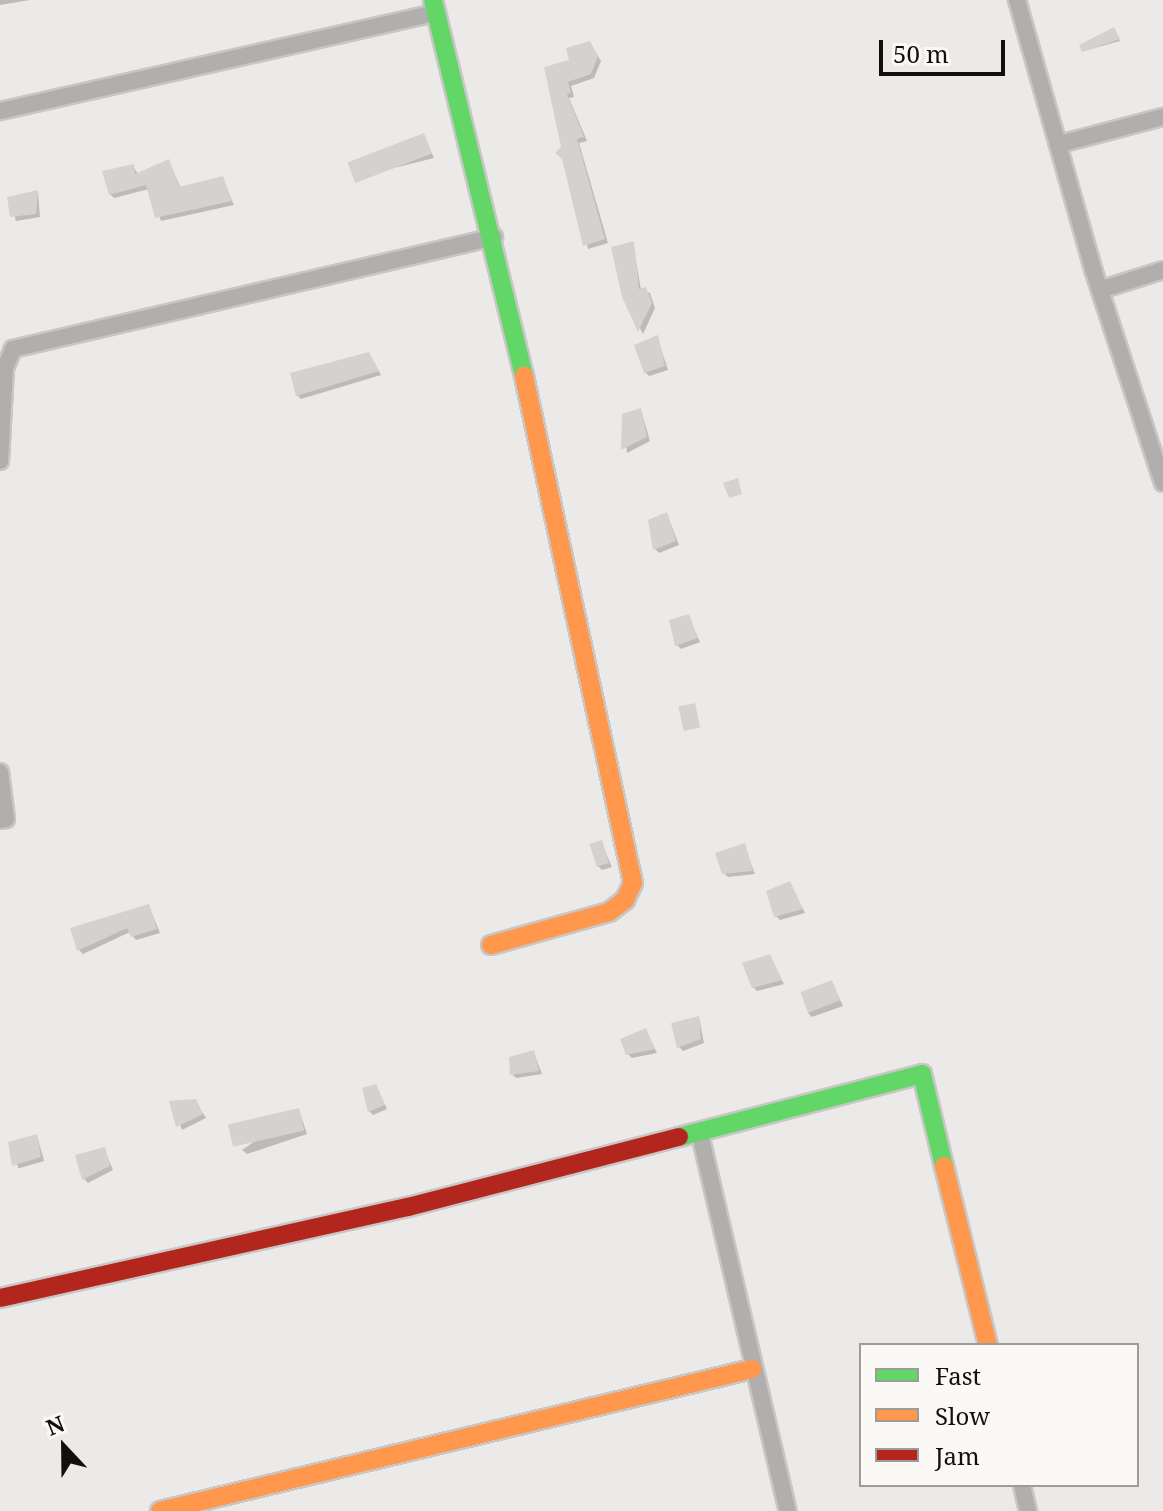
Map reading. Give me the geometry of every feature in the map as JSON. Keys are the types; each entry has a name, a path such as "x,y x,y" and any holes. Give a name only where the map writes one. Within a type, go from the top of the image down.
{"street":[{"path":"1017,0 1100,290 1156,432 1163,483"},
{"path":"0,111 434,6 494,237 633,883 625,900 609,912 491,945"},
{"path":"1060,144 1163,117"},
{"path":"0,461 5,368 13,349 494,237"},
{"path":"1100,290 1163,270"},
{"path":"0,772 6,819 0,820"},
{"path":"0,1298 408,1207 700,1134 922,1074 988,1343"},
{"path":"700,1134 752,1369 788,1511"},
{"path":"160,1511 752,1369"},
{"path":"1022,1487 1028,1511"}],"building":[{"path":"1114,27 1120,39 1082,52 1079,45"},
{"path":"590,41 598,56 591,74 568,82 571,93 567,94 584,137 577,139 605,239 583,246 562,159 555,153 561,147 544,67 569,60 566,48"},
{"path":"424,133 432,154 355,183 347,162"},
{"path":"169,159 179,187 223,176 232,201 155,218 146,185 109,195 102,171 134,164 135,174"},
{"path":"38,190 36,214 10,217 7,197"},
{"path":"634,241 639,289 646,287 652,303 638,332 622,297 611,247"},
{"path":"658,335 665,366 644,373 634,345"},
{"path":"369,352 379,371 296,396 290,373"},
{"path":"641,408 647,437 621,450 622,414"},
{"path":"738,478 742,494 729,498 723,483"},
{"path":"667,512 676,541 653,550 648,520"},
{"path":"689,614 698,638 675,646 669,620"},
{"path":"695,703 700,727 684,731 678,707"},
{"path":"602,840 609,863 597,867 590,844"},
{"path":"745,843 753,871 722,874 715,853"},
{"path":"790,881 803,909 774,917 766,891"},
{"path":"149,904 157,929 131,937 127,928 77,951 70,928"},
{"path":"770,954 782,980 752,988 742,963"},
{"path":"832,980 840,1001 808,1013 800,992"},
{"path":"699,1016 701,1039 677,1048 671,1023"},
{"path":"646,1028 655,1049 626,1055 620,1039"},
{"path":"534,1050 539,1071 510,1075 509,1057"},
{"path":"376,1084 385,1105 368,1112 362,1088"},
{"path":"196,1099 203,1114 176,1127 169,1101"},
{"path":"299,1108 304,1130 233,1147 228,1124"},
{"path":"37,1134 41,1157 12,1166 8,1142"},
{"path":"105,1147 110,1166 82,1180 75,1155"}],"traffic: fast":[{"path":"433,0 524,376"},
{"path":"679,1137 922,1074 944,1166"}],"traffic: slow":[{"path":"491,945 609,912 625,900 633,883 524,376"},
{"path":"944,1166 988,1343"},
{"path":"160,1511 752,1369"}],"traffic: jam":[{"path":"0,1298 408,1207 679,1137"}]}
